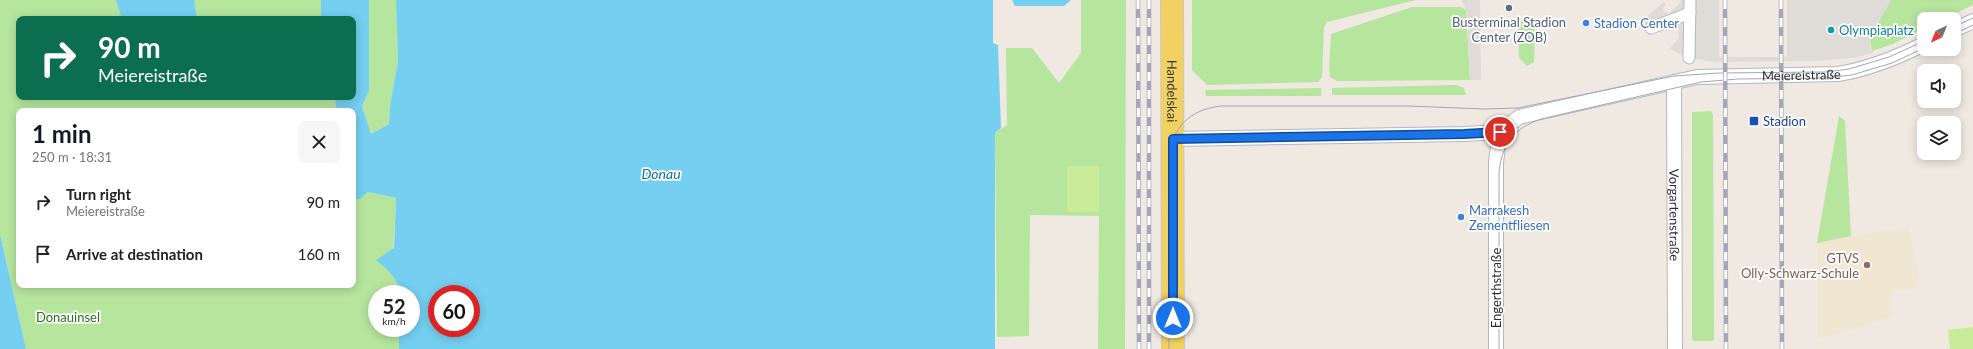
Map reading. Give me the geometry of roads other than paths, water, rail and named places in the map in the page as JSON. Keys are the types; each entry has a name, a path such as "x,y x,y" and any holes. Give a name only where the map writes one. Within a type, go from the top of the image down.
{"main road":[{"name":"Handelskai","path":"1172,0 1173,349"}],"street":[{"path":"1689,58 1690,0"},
{"path":"1652,28 1690,14"},
{"path":"1961,27 1973,21"},
{"name":"Meiereistraße","path":"1674,82 1697,77 1838,74 1860,70 1878,64 1917,47"},
{"path":"1173,139 1464,134 1500,132 1519,117 1674,82"},
{"name":"Vorgartenstraße","path":"1674,82 1675,349"},
{"name":"Engerthstraße","path":"1496,349 1496,162 1500,132"}],"water":[{"path":"116,0 194,0 197,16 121,16"},
{"name":"Donau","path":"321,0 369,0 369,91 362,106 371,134 389,124 390,106 398,61 396,0 993,0 993,43 998,45 1001,128 995,133 995,349 399,349 399,337 420,337 420,285 397,285 392,274 376,260 394,248 396,198 368,192 360,199 356,199 356,108 336,108 335,100 356,100 356,16 321,16"},
{"path":"1012,0 1071,0 1064,6 1015,6"},
{"path":"0,234 26,349 0,349"}],"tram line":[{"path":"1961,24 1973,18"},
{"path":"1961,31 1973,25"},
{"path":"1169,349 1170,149 1173,140 1182,125 1202,110 1221,106 1409,106 1484,109 1518,108 1674,76 1719,73 1825,72 1849,69 1889,57 1917,44"},
{"path":"1499,349 1499,172 1506,145 1523,127 1541,119 1701,82 1738,79 1825,78 1852,75 1892,63 1917,51"}],"railway":[{"path":"1138,0 1139,349"},
{"path":"1149,0 1149,349"},
{"path":"1725,0 1726,349"},
{"path":"1781,0 1782,349"}],"place":[{"name":"Busterminal Stadion Center (ZOB)","path":"1509,8"},
{"name":"Stadion Center","path":"1586,23"},
{"name":"Olympiaplatz","path":"1831,30"},
{"name":"Stadion","path":"1754,121"},
{"name":"Marrakesh Zementfliesen","path":"1461,217"},
{"name":"GTVS Olly-Schwarz-Schule","path":"1867,265"}],"park label":[{"name":"Donauinsel","path":"68,317"}]}
